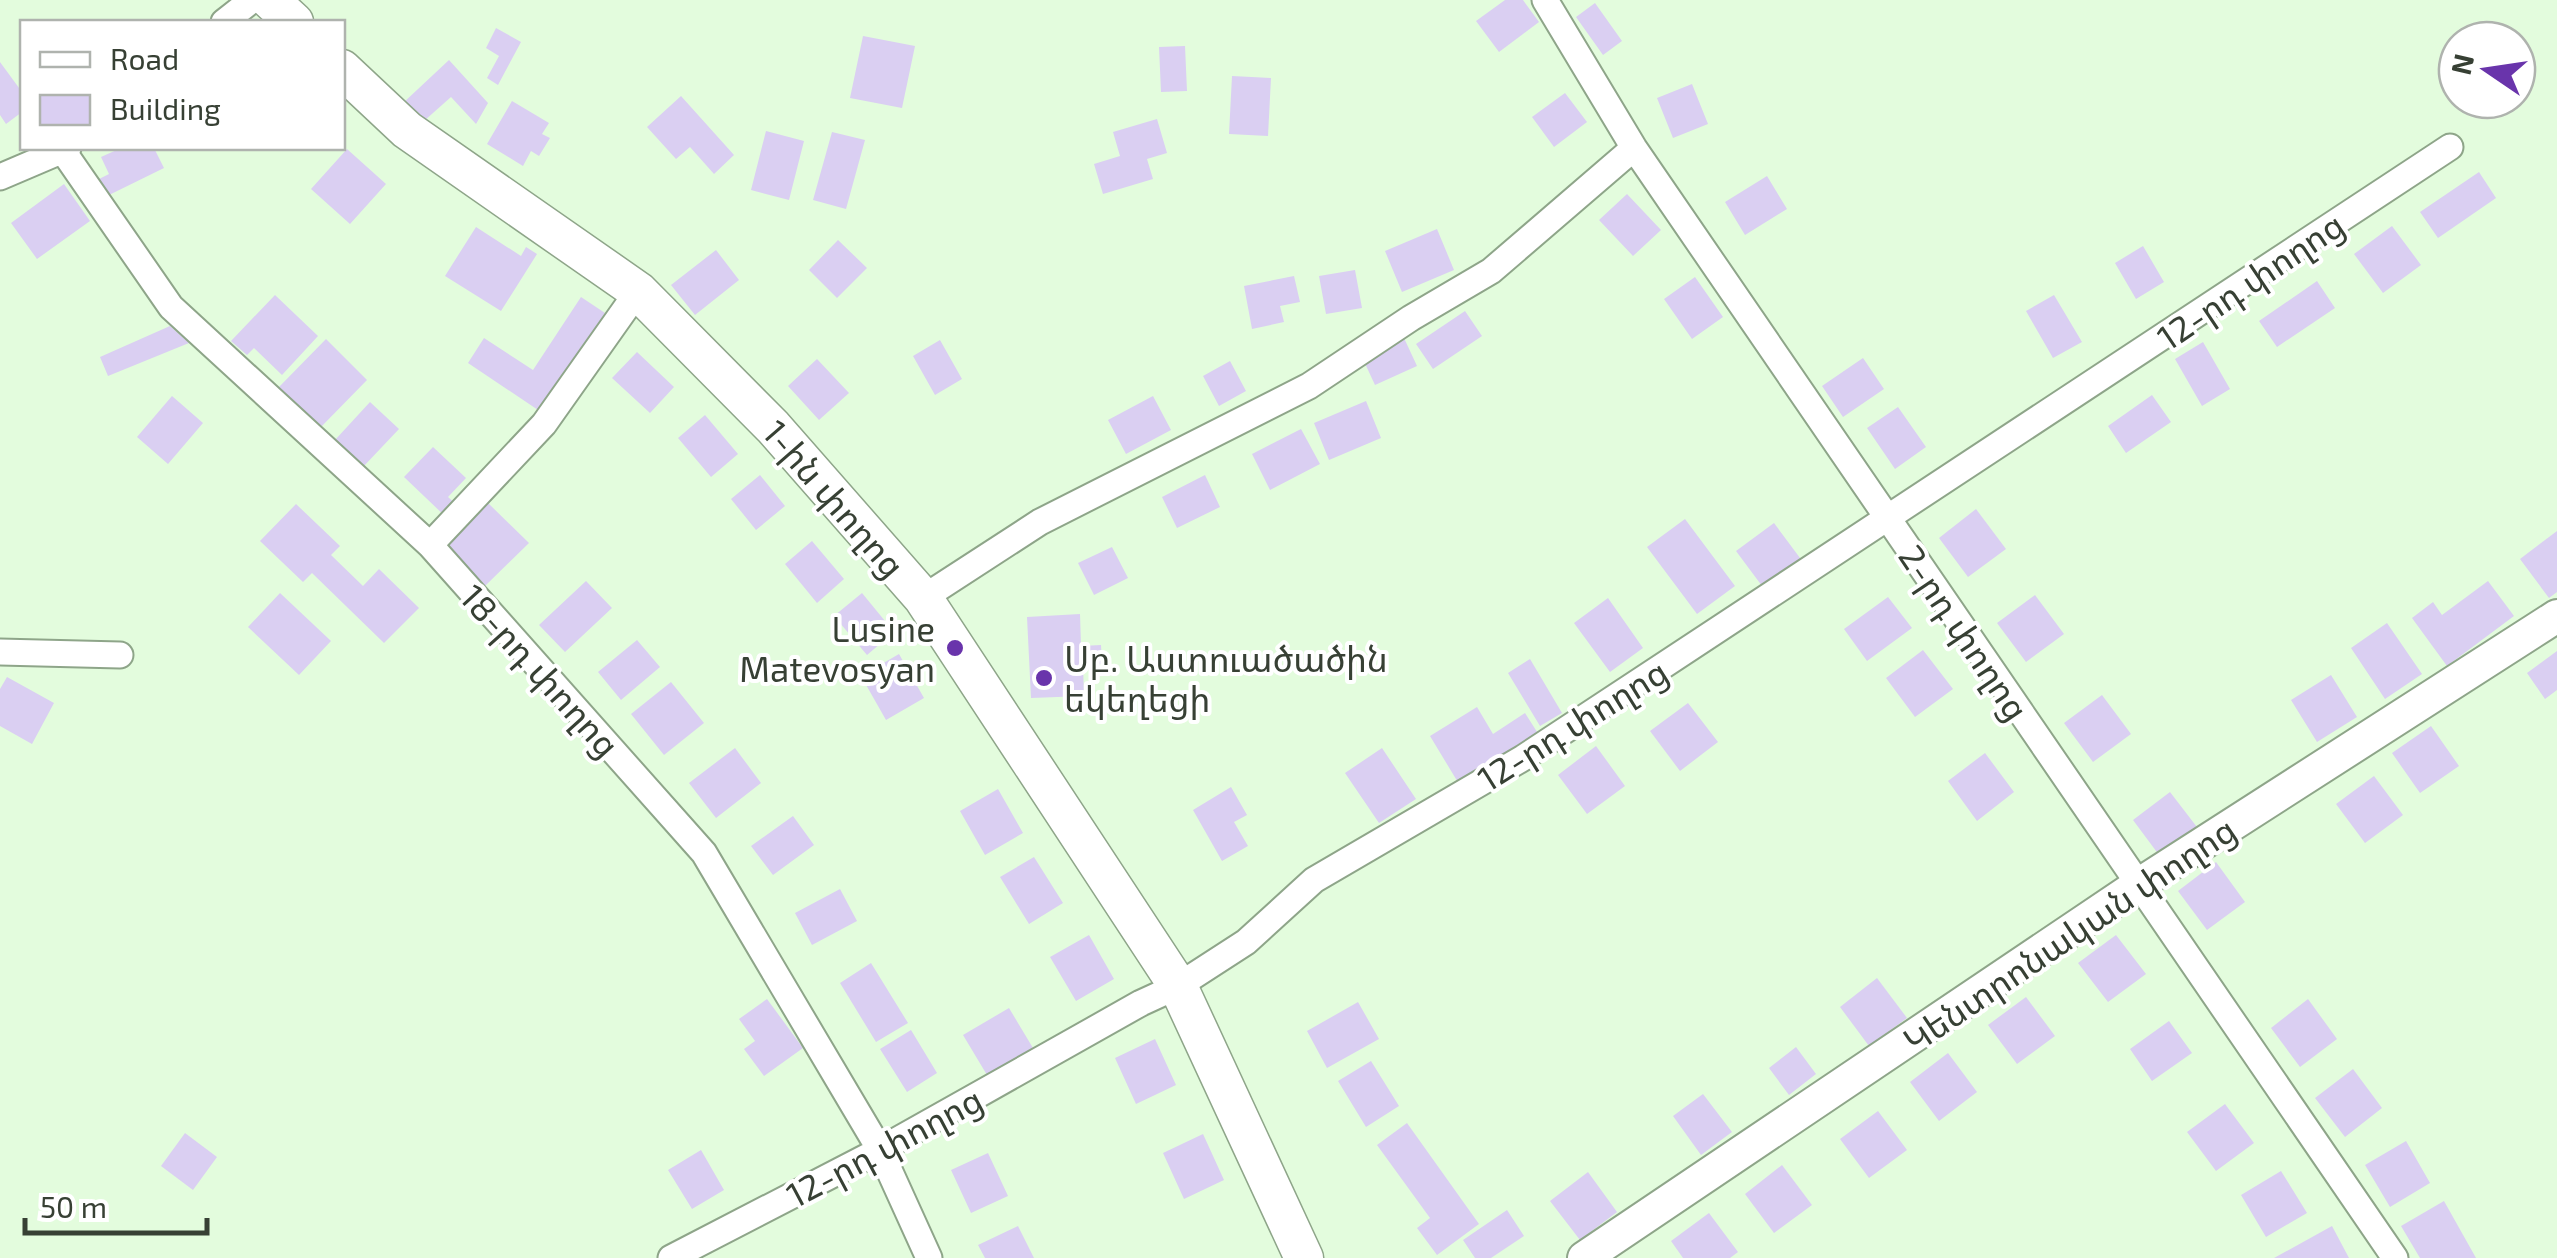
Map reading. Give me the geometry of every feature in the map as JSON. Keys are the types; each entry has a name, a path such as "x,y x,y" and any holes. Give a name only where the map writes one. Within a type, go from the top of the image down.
{"main road":[{"path":"270,0 292,20"},
{"name":"1-ին փողոց","path":"345,71 407,130 638,290 773,426 923,598 1178,986 1304,1258"}],"street":[{"path":"227,20 252,0"},
{"name":"2-րդ փողոց","path":"1545,0 1634,148 2395,1258"},
{"name":"12-րդ փողոց","path":"671,1258 880,1150 1178,986 1246,942 1314,880 1523,758 2450,147"},
{"path":"923,598 1040,522 1309,386 1411,318 1491,271 1634,148"},
{"path":"0,177 64,150"},
{"name":"18-րդ փողոց","path":"67,150 170,308 430,546 704,853 880,1150 930,1258"},
{"path":"430,546 544,424 638,290"},
{"name":"Կենտրոնական փողոց","path":"1584,1258 2138,886 2557,616"},
{"path":"0,652 120,655"}],"building":[{"path":"1505,0 1523,0 1539,22 1499,52 1476,21"},
{"path":"1595,3 1622,41 1603,55 1576,17"},
{"path":"496,28 521,42 498,85 487,78 499,56 486,48"},
{"path":"863,36 915,46 902,108 850,98"},
{"path":"1185,46 1187,91 1161,92 1159,47"},
{"path":"449,60 488,103 476,124 451,97 424,121 402,104"},
{"path":"0,62 20,89 20,114 6,124 0,115"},
{"path":"1232,76 1271,78 1268,136 1229,134"},
{"path":"1692,84 1708,124 1673,138 1657,98"},
{"path":"1565,93 1587,122 1554,147 1532,117"},
{"path":"681,96 734,155 714,174 690,147 676,159 647,127"},
{"path":"512,101 549,123 542,134 550,138 539,156 531,151 523,166 487,144"},
{"path":"1157,119 1167,153 1147,159 1153,179 1103,194 1094,164 1120,156 1113,132"},
{"path":"766,131 804,141 789,200 751,190"},
{"path":"832,132 865,140 846,209 813,200"},
{"path":"347,149 386,184 350,224 311,189"},
{"path":"117,150 155,150 164,168 107,196 99,179 109,174 101,157"},
{"path":"2479,172 2496,198 2438,238 2420,212"},
{"path":"1767,176 1787,209 1745,235 1725,202"},
{"path":"64,184 90,221 37,259 11,223"},
{"path":"1627,194 1661,230 1633,256 1599,220"},
{"path":"2392,226 2421,265 2383,293 2354,254"},
{"path":"476,227 521,256 526,247 537,254 501,311 445,276"},
{"path":"1437,229 1454,270 1402,292 1385,251"},
{"path":"838,240 867,268 837,298 809,270"},
{"path":"2143,246 2164,282 2136,299 2115,263"},
{"path":"716,250 739,280 695,315 671,285"},
{"path":"1355,270 1362,308 1326,314 1319,276"},
{"path":"1294,276 1300,302 1280,306 1284,322 1252,329 1244,286"},
{"path":"1695,277 1723,317 1692,339 1664,299"},
{"path":"2317,281 2335,308 2277,347 2259,321"},
{"path":"275,295 318,336 282,375 254,348 247,355 231,341"},
{"path":"2054,295 2082,342 2053,358 2026,311"},
{"path":"581,297 605,313 541,412 468,363 484,338 533,370"},
{"path":"1465,311 1482,336 1433,369 1416,344"},
{"path":"170,326 189,343 108,376 100,357"},
{"path":"1404,338 1417,366 1375,385 1362,357"},
{"path":"326,339 367,380 320,428 279,387"},
{"path":"940,340 962,379 935,395 913,356"},
{"path":"2203,342 2230,389 2202,406 2175,359"},
{"path":"637,352 674,387 650,413 612,378"},
{"path":"1863,358 1884,389 1843,417 1822,386"},
{"path":"817,359 849,393 819,420 788,386"},
{"path":"1230,361 1246,391 1219,406 1203,376"},
{"path":"2152,395 2171,422 2126,453 2108,426"},
{"path":"172,396 203,423 168,464 137,437"},
{"path":"1153,396 1171,430 1126,454 1108,420"},
{"path":"1366,401 1381,438 1329,460 1314,423"},
{"path":"370,402 399,429 363,467 335,440"},
{"path":"1898,407 1926,447 1895,469 1867,428"},
{"path":"705,415 738,454 711,477 678,438"},
{"path":"1301,429 1320,464 1270,490 1252,454"},
{"path":"433,447 466,478 448,497 458,506 447,518 404,477"},
{"path":"760,475 785,506 756,530 731,499"},
{"path":"1205,475 1220,507 1177,528 1162,497"},
{"path":"488,503 529,543 485,586 445,545"},
{"path":"296,504 340,546 331,555 363,586 379,569 419,608 384,643 312,573 303,582 260,541"},
{"path":"1976,509 2006,549 1968,577 1939,538"},
{"path":"1685,519 1735,586 1697,614 1647,547"},
{"path":"1774,523 1803,562 1765,590 1736,551"},
{"path":"2557,531 2557,592 2549,598 2520,559"},
{"path":"812,541 844,579 817,603 785,564"},
{"path":"1112,547 1128,578 1094,595 1078,563"},
{"path":"586,581 612,608 565,652 539,625"},
{"path":"2488,581 2514,616 2447,666 2412,618 2433,602 2442,615"},
{"path":"280,593 331,641 299,675 248,627"},
{"path":"862,593 894,632 867,655 834,616"},
{"path":"2035,595 2064,634 2026,662 1997,623"},
{"path":"1888,597 1912,628 1867,661 1844,629"},
{"path":"1608,598 1643,648 1610,672 1574,623"},
{"path":"1080,614 1081,646 1101,645 1102,664 1083,665 1084,696 1031,698 1027,617"},
{"path":"2387,623 2422,674 2385,699 2351,648"},
{"path":"637,640 660,667 621,700 598,672"},
{"path":"1923,650 1953,689 1915,717 1886,678"},
{"path":"2557,651 2557,690 2545,699 2527,673"},
{"path":"899,654 924,698 886,720 861,676"},
{"path":"1530,659 1562,713 1540,726 1508,673"},
{"path":"2331,675 2357,717 2317,742 2291,700"},
{"path":"7,677 54,703 32,744 0,726 0,689"},
{"path":"671,682 704,723 664,755 631,714"},
{"path":"2102,695 2131,734 2093,762 2064,723"},
{"path":"1688,703 1718,742 1680,771 1650,731"},
{"path":"1477,707 1493,734 1525,713 1539,735 1459,784 1430,736"},
{"path":"2431,726 2459,766 2420,793 2392,753"},
{"path":"1596,746 1625,786 1587,814 1558,775"},
{"path":"735,748 761,783 716,818 689,783"},
{"path":"1382,748 1416,799 1379,823 1345,773"},
{"path":"1985,753 2014,792 1977,821 1948,781"},
{"path":"2374,776 2403,815 2365,843 2336,804"},
{"path":"1231,787 1247,815 1234,822 1248,846 1222,861 1193,810"},
{"path":"998,789 1023,833 985,855 960,811"},
{"path":"2170,792 2200,831 2162,859 2133,820"},
{"path":"793,816 814,845 773,875 751,846"},
{"path":"1034,857 1063,903 1029,924 1000,877"},
{"path":"2216,862 2245,902 2207,930 2178,891"},
{"path":"840,889 857,921 812,945 795,913"},
{"path":"1089,935 1114,979 1076,1001 1050,957"},
{"path":"2116,935 2146,974 2108,1002 2078,963"},
{"path":"871,963 908,1023 876,1042 840,983"},
{"path":"1877,978 1907,1018 1869,1046 1840,1007"},
{"path":"2026,997 2055,1036 2017,1064 1988,1025"},
{"path":"767,999 803,1048 764,1076 744,1049 755,1041 739,1019"},
{"path":"2308,999 2337,1039 2300,1067 2271,1028"},
{"path":"1358,1002 1379,1039 1327,1068 1307,1031"},
{"path":"1009,1008 1033,1048 987,1075 963,1035"},
{"path":"2169,1021 2192,1053 2152,1081 2130,1049"},
{"path":"911,1030 937,1073 907,1092 880,1049"},
{"path":"1155,1039 1176,1085 1136,1104 1115,1058"},
{"path":"1796,1047 1816,1074 1789,1095 1769,1068"},
{"path":"1948,1053 1977,1092 1939,1121 1910,1082"},
{"path":"1371,1061 1399,1106 1366,1127 1338,1081"},
{"path":"2353,1069 2382,1108 2345,1137 2315,1098"},
{"path":"1703,1094 1732,1132 1701,1155 1673,1116"},
{"path":"2225,1104 2254,1143 2216,1171 2187,1132"},
{"path":"1878,1111 1907,1150 1869,1178 1840,1139"},
{"path":"1407,1123 1479,1224 1437,1255 1417,1228 1430,1218 1377,1145"},
{"path":"185,1133 217,1157 193,1190 161,1166"},
{"path":"1203,1134 1224,1180 1184,1199 1163,1153"},
{"path":"2406,1141 2430,1183 2390,1207 2365,1165"},
{"path":"701,1150 724,1190 692,1209 668,1170"},
{"path":"988,1153 1008,1196 971,1213 951,1170"},
{"path":"1782,1165 1812,1205 1774,1233 1745,1194"},
{"path":"2281,1171 2307,1213 2266,1237 2241,1195"},
{"path":"1588,1172 1617,1212 1580,1240 1550,1201"},
{"path":"2444,1201 2476,1258 2420,1258 2401,1226"},
{"path":"1507,1210 1524,1236 1491,1258 1475,1258 1463,1240"},
{"path":"1709,1213 1738,1252 1730,1258 1683,1258 1671,1241"},
{"path":"1018,1226 1034,1258 985,1258 978,1245"},
{"path":"2332,1226 2349,1258 2274,1258"}],"place":[{"name":"Lusine Matevosyan","path":"955,648"},
{"name":"Սբ. Աստուածածին եկեղեցի","path":"1044,678"}]}
